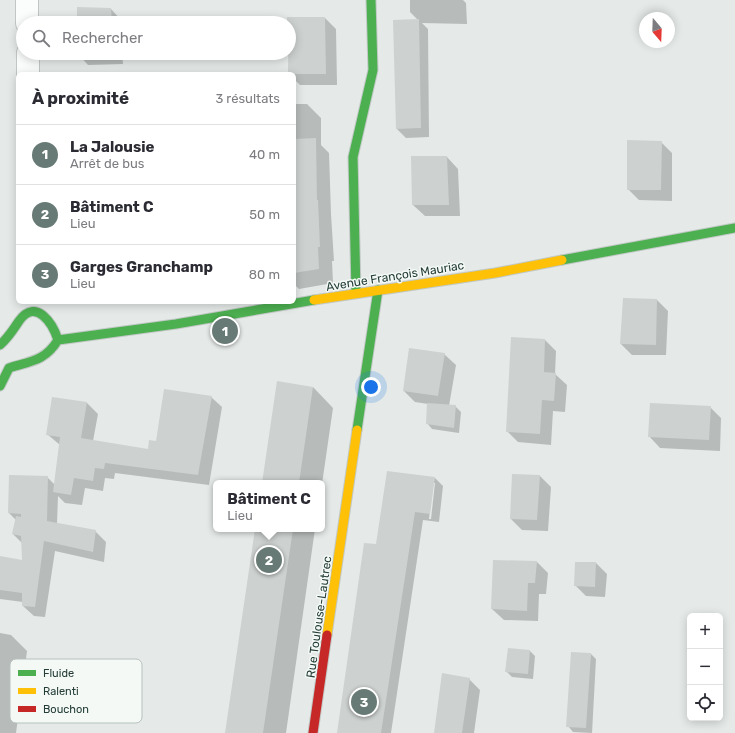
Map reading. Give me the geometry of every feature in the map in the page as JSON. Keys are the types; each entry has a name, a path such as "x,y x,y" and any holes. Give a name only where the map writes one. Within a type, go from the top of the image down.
{"street":[{"path":"27,0 28,16"},
{"path":"356,293 353,157 373,70 371,0"},
{"path":"28,60 28,72"},
{"name":"Avenue François Mauriac","path":"296,303 495,273 735,228"},
{"name":"Rue Toulouse-Lautrec","path":"313,733 378,290"},
{"name":"Avenue François Mauriac","path":"58,340 176,324 292,304"},
{"path":"0,345 16,327 30,307 47,317 54,326 58,340 52,352 44,358 22,363 9,368 0,386"}],"building":[{"path":"77,7 111,8 112,16 77,16"},
{"path":"296,17 325,17 326,74 296,74 296,72 288,72 288,60 296,60"},
{"path":"419,19 421,128 396,129 393,20"},
{"path":"316,138 317,200 320,247 318,247 319,269 296,273 296,139"},
{"path":"627,140 662,141 661,190 627,190"},
{"path":"411,156 447,156 449,205 412,205"},
{"path":"623,298 657,299 656,345 620,344"},
{"path":"511,337 545,339 544,372 556,373 554,401 542,400 540,434 506,432"},
{"path":"409,348 445,353 438,396 403,391"},
{"path":"277,381 313,387 299,480 262,480"},
{"path":"164,389 212,396 198,475 105,463 104,469 95,468 93,481 74,478 71,495 53,492 60,437 46,435 52,397 87,402 81,438 148,449 149,440 156,441"},
{"path":"427,403 456,405 454,428 426,424"},
{"path":"650,403 711,406 709,440 648,437"},
{"path":"387,471 435,477 430,514 415,512 381,733 337,733 364,543 376,544"},
{"path":"512,474 540,475 537,520 510,519"},
{"path":"9,475 48,476 47,521 96,530 93,552 44,541 35,607 22,606 22,593 0,590 0,556 22,560 21,536 12,534 16,516 21,517 21,514 8,513"},
{"path":"255,532 293,532 263,733 225,733"},
{"path":"493,560 537,561 535,583 528,583 527,611 491,609"},
{"path":"575,562 596,562 595,587 574,586"},
{"path":"508,648 530,650 528,674 505,672"},
{"path":"571,652 591,653 586,728 566,727"},
{"path":"442,673 470,678 462,733 434,733"}],"traffic: fast":[{"path":"356,293 353,157 373,70 371,0"},
{"path":"562,260 735,228"},
{"path":"357,430 378,290"},
{"path":"296,303 314,300"},
{"path":"58,340 176,324 291,304"},
{"path":"0,345 25,314 32,312 37,312 48,321 58,340 43,356 31,362 9,368 0,386"}],"traffic: slow":[{"path":"314,300 495,273 562,260"},
{"path":"327,635 357,430"}],"traffic: jam":[{"path":"313,733 327,635"}],"place":[{"name":"La Jalousie","path":"225,331"},
{"name":"Bâtiment C","path":"269,560"},
{"name":"Garges Granchamp","path":"364,702"}]}
